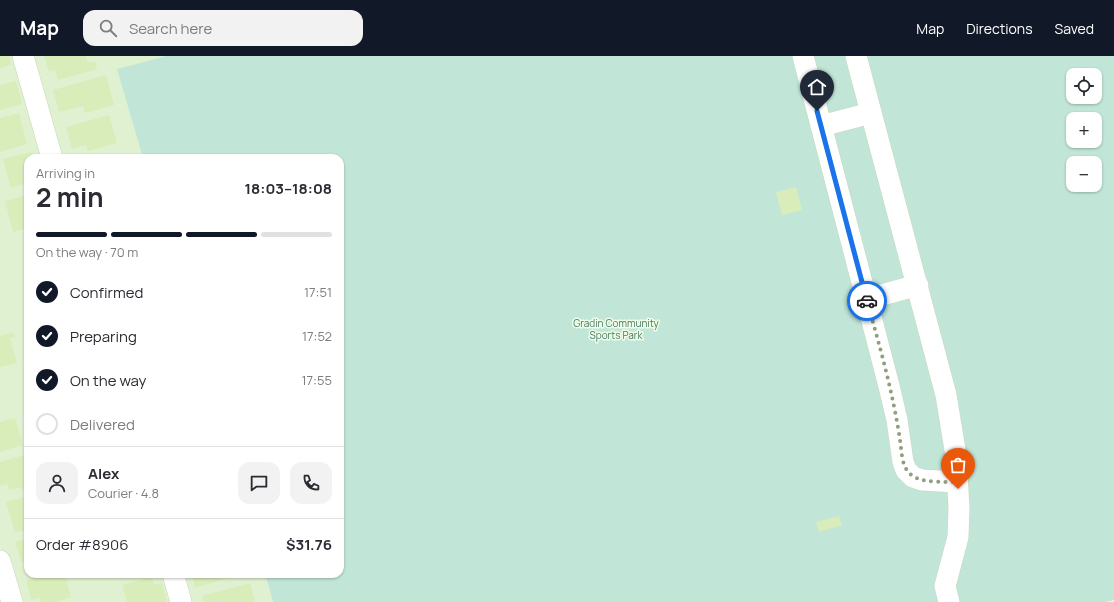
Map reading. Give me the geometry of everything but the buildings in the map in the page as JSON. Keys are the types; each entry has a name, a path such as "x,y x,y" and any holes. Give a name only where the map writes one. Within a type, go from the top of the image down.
{"lane":[{"path":"23,56 51,154"},
{"path":"803,56 896,413 903,462 906,470 913,477 922,480 958,482"},
{"path":"856,56 946,395 956,456 959,508 958,537 945,586 949,602"},
{"path":"822,126 872,113"},
{"path":"867,298 918,285"},
{"path":"0,561 12,602"},
{"path":"174,578 181,602"}],"shaded area":[{"path":"0,56 166,56 118,69 142,154 24,154 24,578 266,578 273,602 0,602"}],"green space":[{"name":"Gradin Community Sports Park","path":"166,56 1114,56 1114,600 1106,602 273,602 266,578 344,578 344,154 142,154 117,69"}],"way so far":[{"path":"867,301 892,397 903,462 906,470 913,477 922,480 958,482 958,489"}],"route":[{"path":"817,111 867,301"}]}
